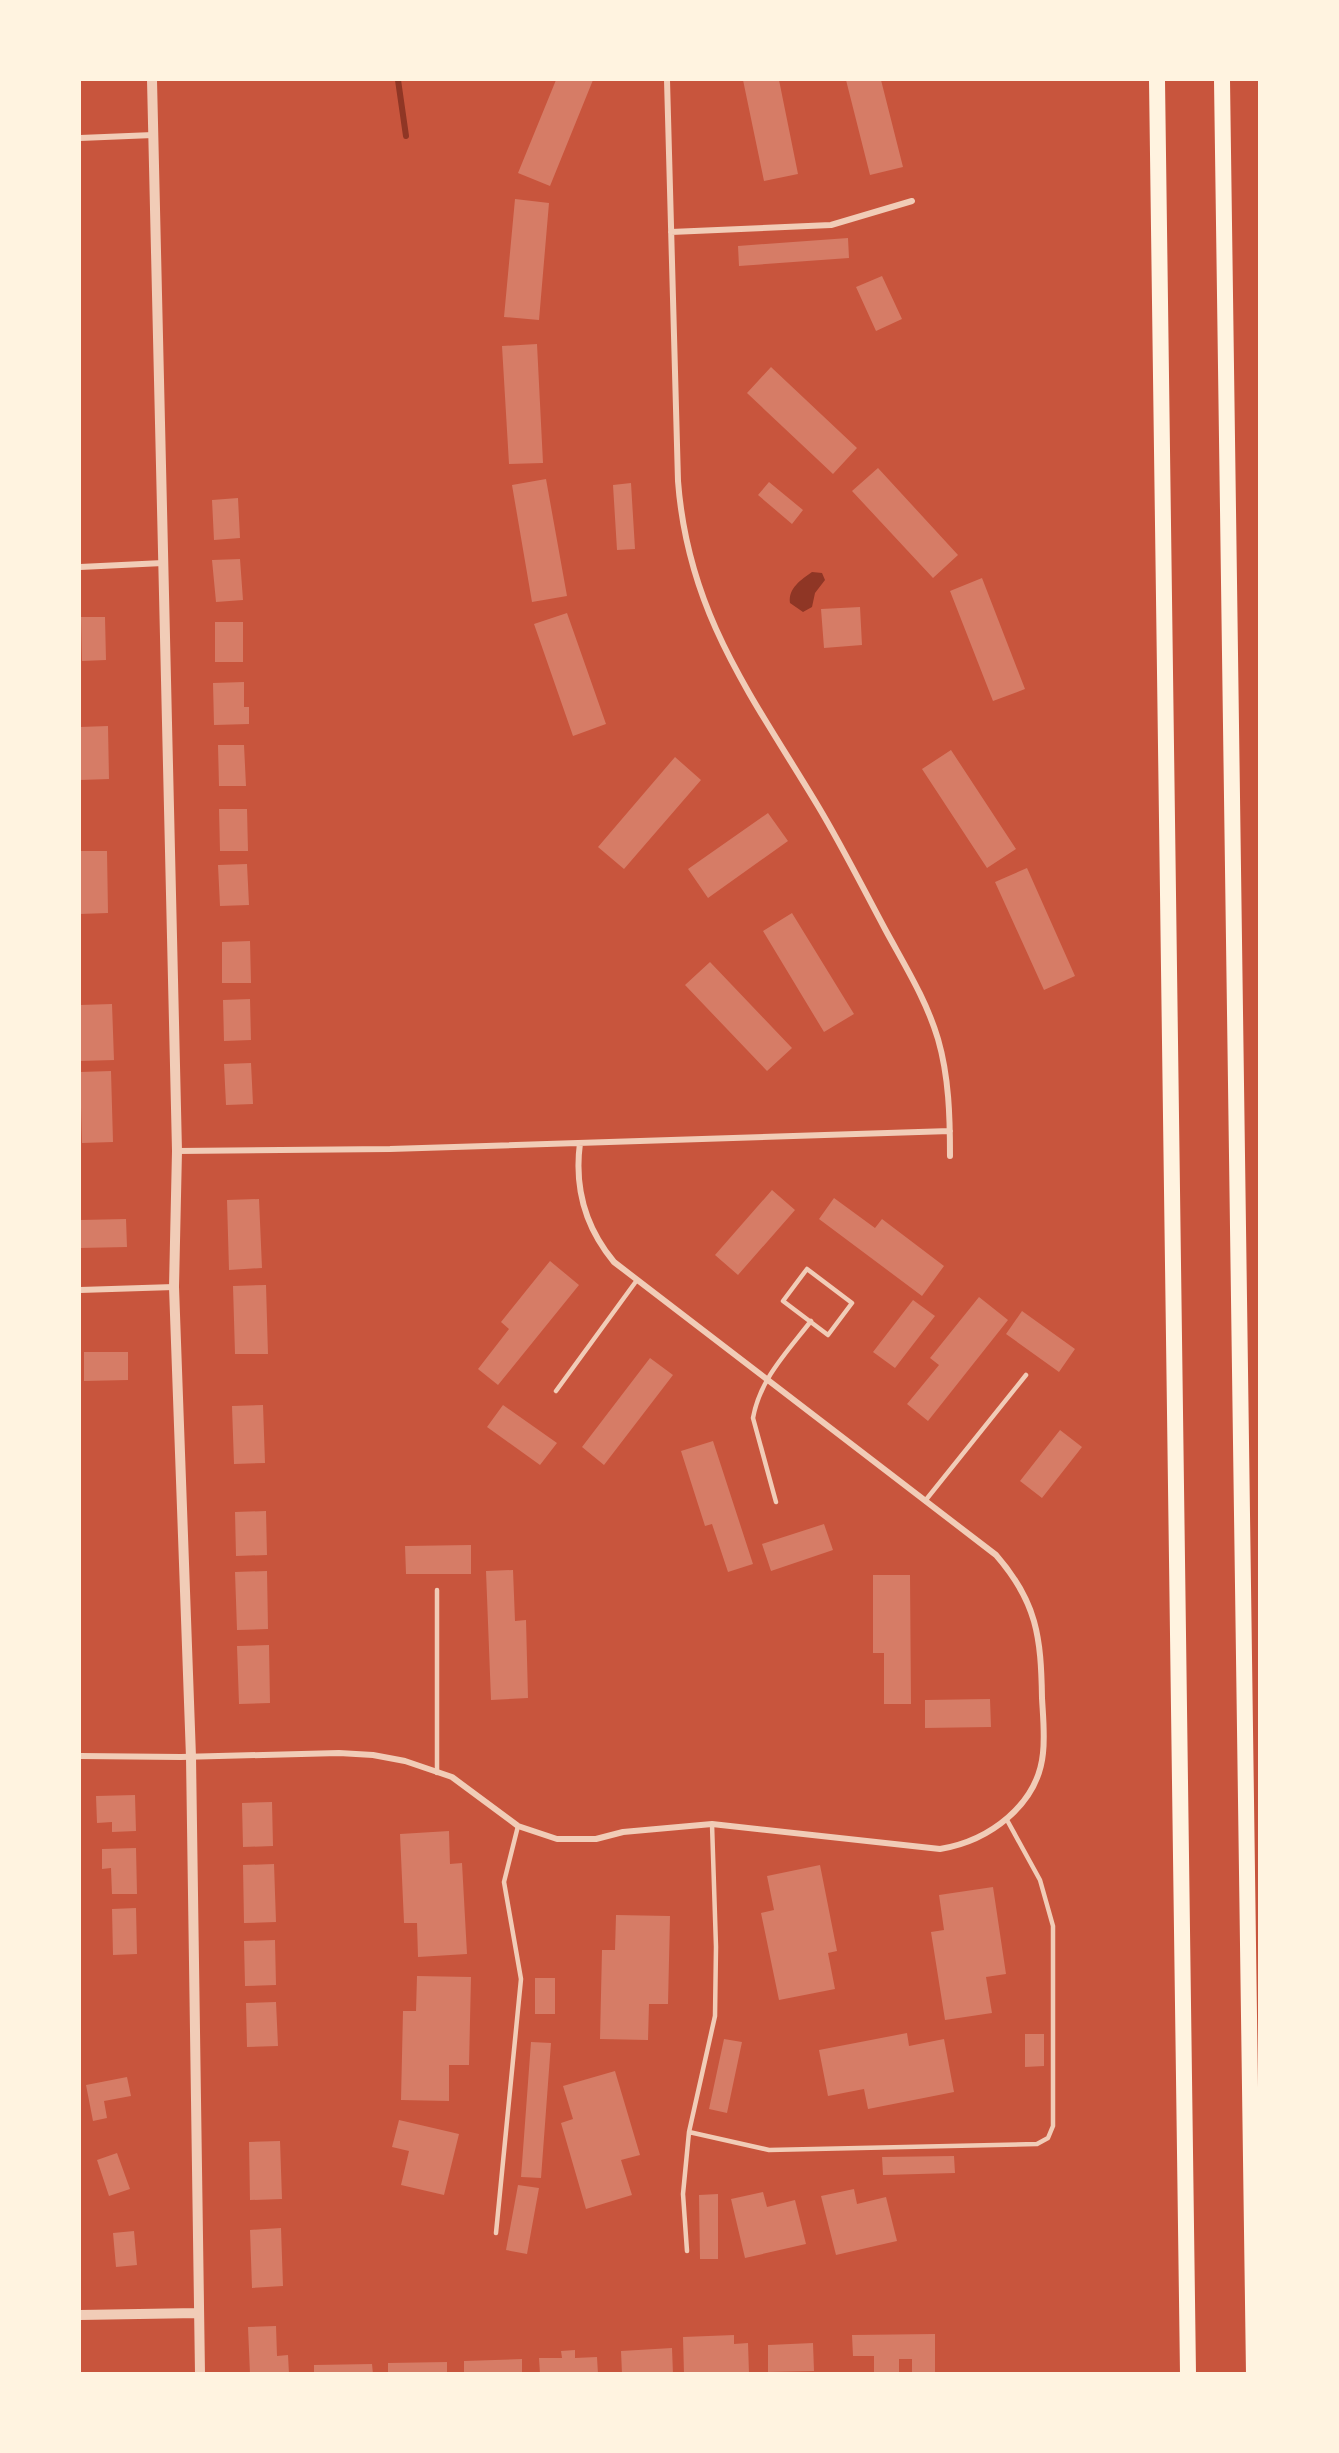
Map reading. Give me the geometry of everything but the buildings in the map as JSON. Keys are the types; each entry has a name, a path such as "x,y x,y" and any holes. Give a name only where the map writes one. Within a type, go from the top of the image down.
{"highway":[{"path":"1157,80 1188,2373"},
{"path":"1222,80 1254,2373"}],"street":[{"path":"152,80 177,1151 174,1287 191,1757 200,2373"},
{"path":"667,80 678,481 680,510 692,569 725,652 827,821 914,978 938,1041 946,1074 950,1156"},
{"path":"80,138 153,135"},
{"path":"671,232 831,225 912,201"},
{"path":"80,567 163,564"},
{"path":"177,1151 580,1143 950,1131"},
{"path":"80,1756 191,1757 339,1753 405,1761 452,1777 518,1826 531,1832 570,1840 596,1839 623,1832 712,1824 940,1849 967,1843 1007,1820 1030,1791 1044,1752 1041,1646 1036,1621 1026,1596 1013,1575 996,1555 614,1262 590,1227 578,1186 580,1143"},
{"path":"80,1290 174,1287"},
{"path":"80,2315 198,2313"}],"lane":[{"path":"807,1269 852,1303 828,1335 811,1321 783,1300 807,1269"},
{"path":"556,1391 637,1280"},
{"path":"776,1502 753,1418 765,1379 811,1321"},
{"path":"925,1501 1026,1375"},
{"path":"437,1590 437,1773"},
{"path":"689,2132 769,2150 1037,2144 1048,2138 1053,2126 1053,1926 1040,1880 1007,1820"},
{"path":"687,2251 683,2194 689,2132 715,2016 716,1947 712,1824"},
{"path":"496,2233 520,1979 504,1882 518,1826"}],"shaded area":[{"path":"812,572 822,573 825,580 815,593 812,607 803,612 790,603 791,593 796,585"}],"waterway":[{"path":"398,80 406,136"}]}
